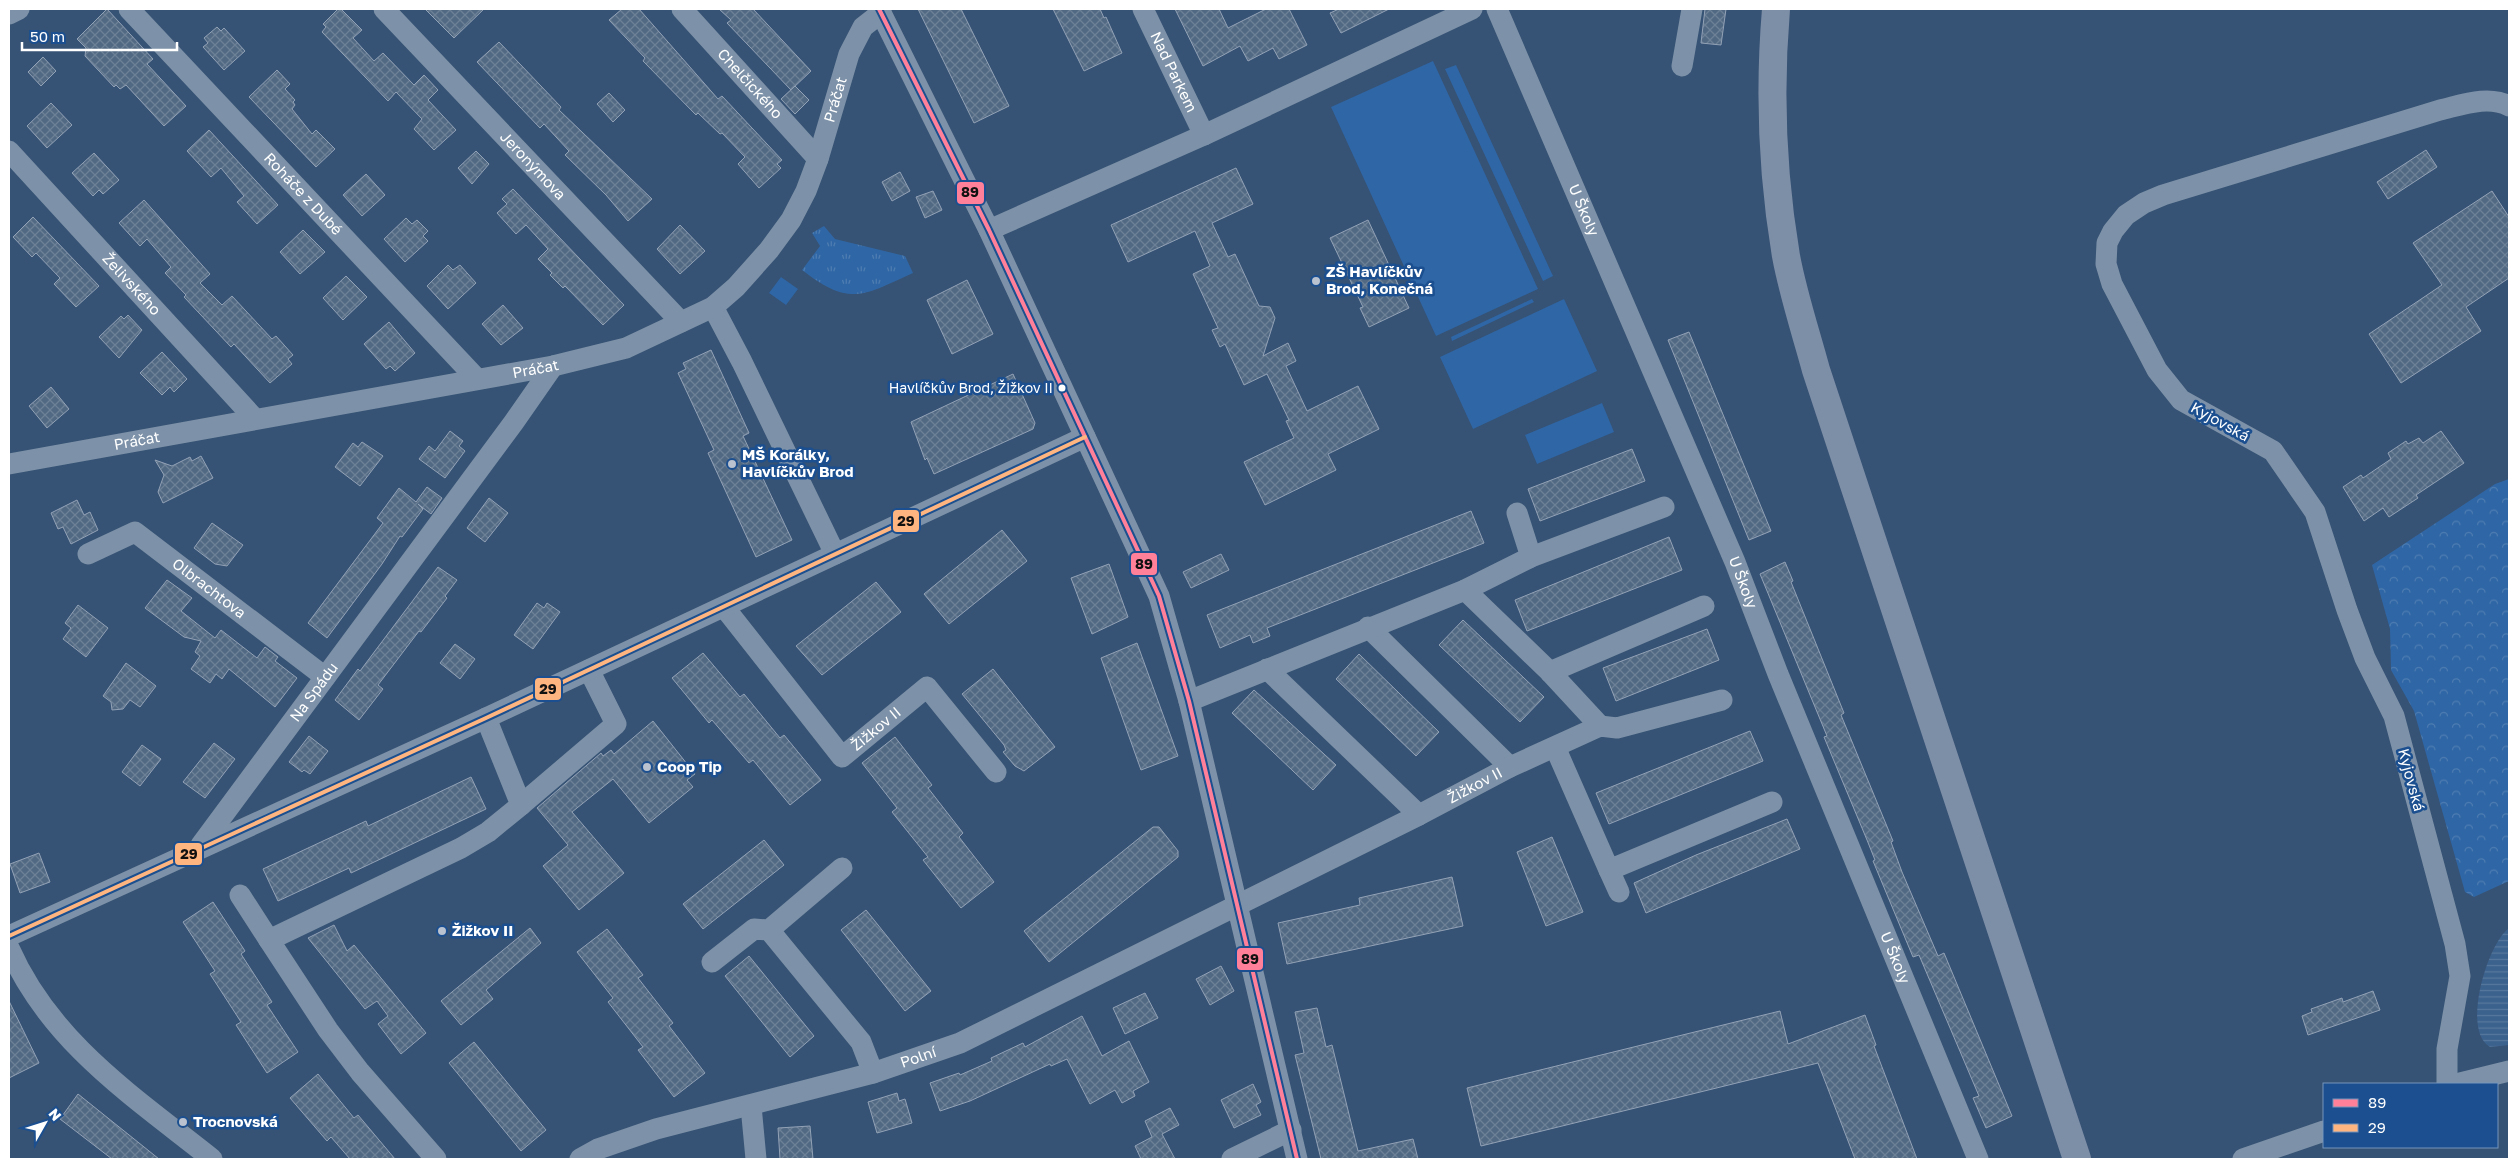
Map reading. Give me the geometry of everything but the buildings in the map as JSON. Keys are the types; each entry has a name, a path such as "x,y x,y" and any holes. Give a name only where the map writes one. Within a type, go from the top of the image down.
{"main road":[{"path":"1776,9 1771,103 1772,150 1786,257 1800,311 1816,370 2077,1159"}],"street":[{"path":"9,14 20,9"},
{"name":"Roháče z Dubé","path":"129,9 477,379"},
{"name":"Jeronýmova","path":"384,9 681,322"},
{"name":"Chelčického","path":"682,9 818,159"},
{"name":"Nad Parkem","path":"1143,9 1204,135"},
{"path":"989,230 1204,135 1472,9"},
{"name":"U Školy","path":"1497,9 1727,544 1778,674 1978,1159"},
{"path":"1682,66 1692,9"},
{"path":"880,11 989,230 1159,596 1189,701 1297,1159"},
{"name":"Práčat","path":"9,464 255,418 553,366 626,348 713,307 736,287 769,250 791,220 806,192 818,159 849,54 863,27 880,11"},
{"name":"Kyjovská","path":"2446,1083 2447,1049 2460,976 2455,944 2394,716 2365,658 2346,610 2315,512 2273,451 2182,400 2157,370 2112,284 2106,264 2107,243 2113,231 2126,215 2144,203 2163,195 2440,110 2481,100 2503,102 2509,106"},
{"name":"Želivského","path":"9,151 255,418"},
{"path":"713,307 742,362 835,554"},
{"name":"Na Spádu","path":"9,936 199,847 508,430 553,366"},
{"path":"199,847 486,718 1084,437"},
{"path":"1189,701 1368,627 1464,590 1531,557 1664,507"},
{"path":"1517,513 1531,557"},
{"name":"Olbrachtova","path":"88,554 135,532 325,677"},
{"path":"1464,590 1550,672 1600,726"},
{"path":"1550,672 1704,606"},
{"name":"Žižkov II","path":"724,607 842,757 927,687 996,772"},
{"path":"1368,627 1510,767"},
{"path":"1267,668 1419,815"},
{"path":"269,940 461,848 488,832 521,805 616,724 588,670"},
{"name":"Žižkov II","path":"1238,906 1510,767 1600,726 1617,728 1722,700"},
{"path":"486,718 521,805"},
{"path":"1555,747 1619,892"},
{"path":"1609,870 1772,802"},
{"path":"712,962 754,929 769,930 842,868"},
{"path":"240,895 328,1030 360,1072 436,1159"},
{"name":"Polní","path":"580,1159 598,1149 656,1129 873,1073 960,1043 1238,906"},
{"path":"769,930 861,1042 873,1073"},
{"path":"9,948 41,1006 68,1039 140,1102 212,1159"},
{"path":"2460,1083 2509,1071"},
{"path":"751,1106 756,1159"},
{"path":"1232,1159 1291,1130"},
{"path":"2243,1159 2323,1130"}],"green space":[{"path":"1433,61 1538,289 1436,336 1331,107"},
{"path":"1456,65 1553,276 1543,281 1445,69"},
{"path":"824,226 835,239 905,256 913,273 868,292 856,294 832,289 818,282 802,270 820,246 812,233"},
{"path":"781,277 798,289 786,305 769,293"},
{"path":"1532,299 1534,302 1452,341 1451,337"},
{"path":"1564,299 1597,371 1473,429 1440,357"},
{"path":"1602,403 1614,432 1537,464 1525,435"},
{"path":"2509,479 2509,881 2474,897 2465,892 2414,711 2391,670 2390,629 2372,565 2495,484"}],"shaded area":[{"path":"2509,928 2509,1045 2490,1047 2482,1038 2478,1024 2477,1007 2480,988 2493,951"}],"transit line":[{"name":"89","path":"879,9 989,230 1159,596 1189,701 1297,1159"},
{"name":"29","path":"9,936 486,718 1085,437"}],"place":[{"name":"ZŠ Havlíčkův Brod, Konečná","path":"1316,281"},
{"name":"Havlíčkův Brod, Žižkov II","path":"1062,388"},
{"name":"MŠ Korálky, Havlíčkův Brod","path":"732,464"},
{"name":"Coop Tip","path":"647,767"},
{"name":"Žižkov II","path":"442,931"},
{"name":"Trocnovská","path":"183,1122"}]}
